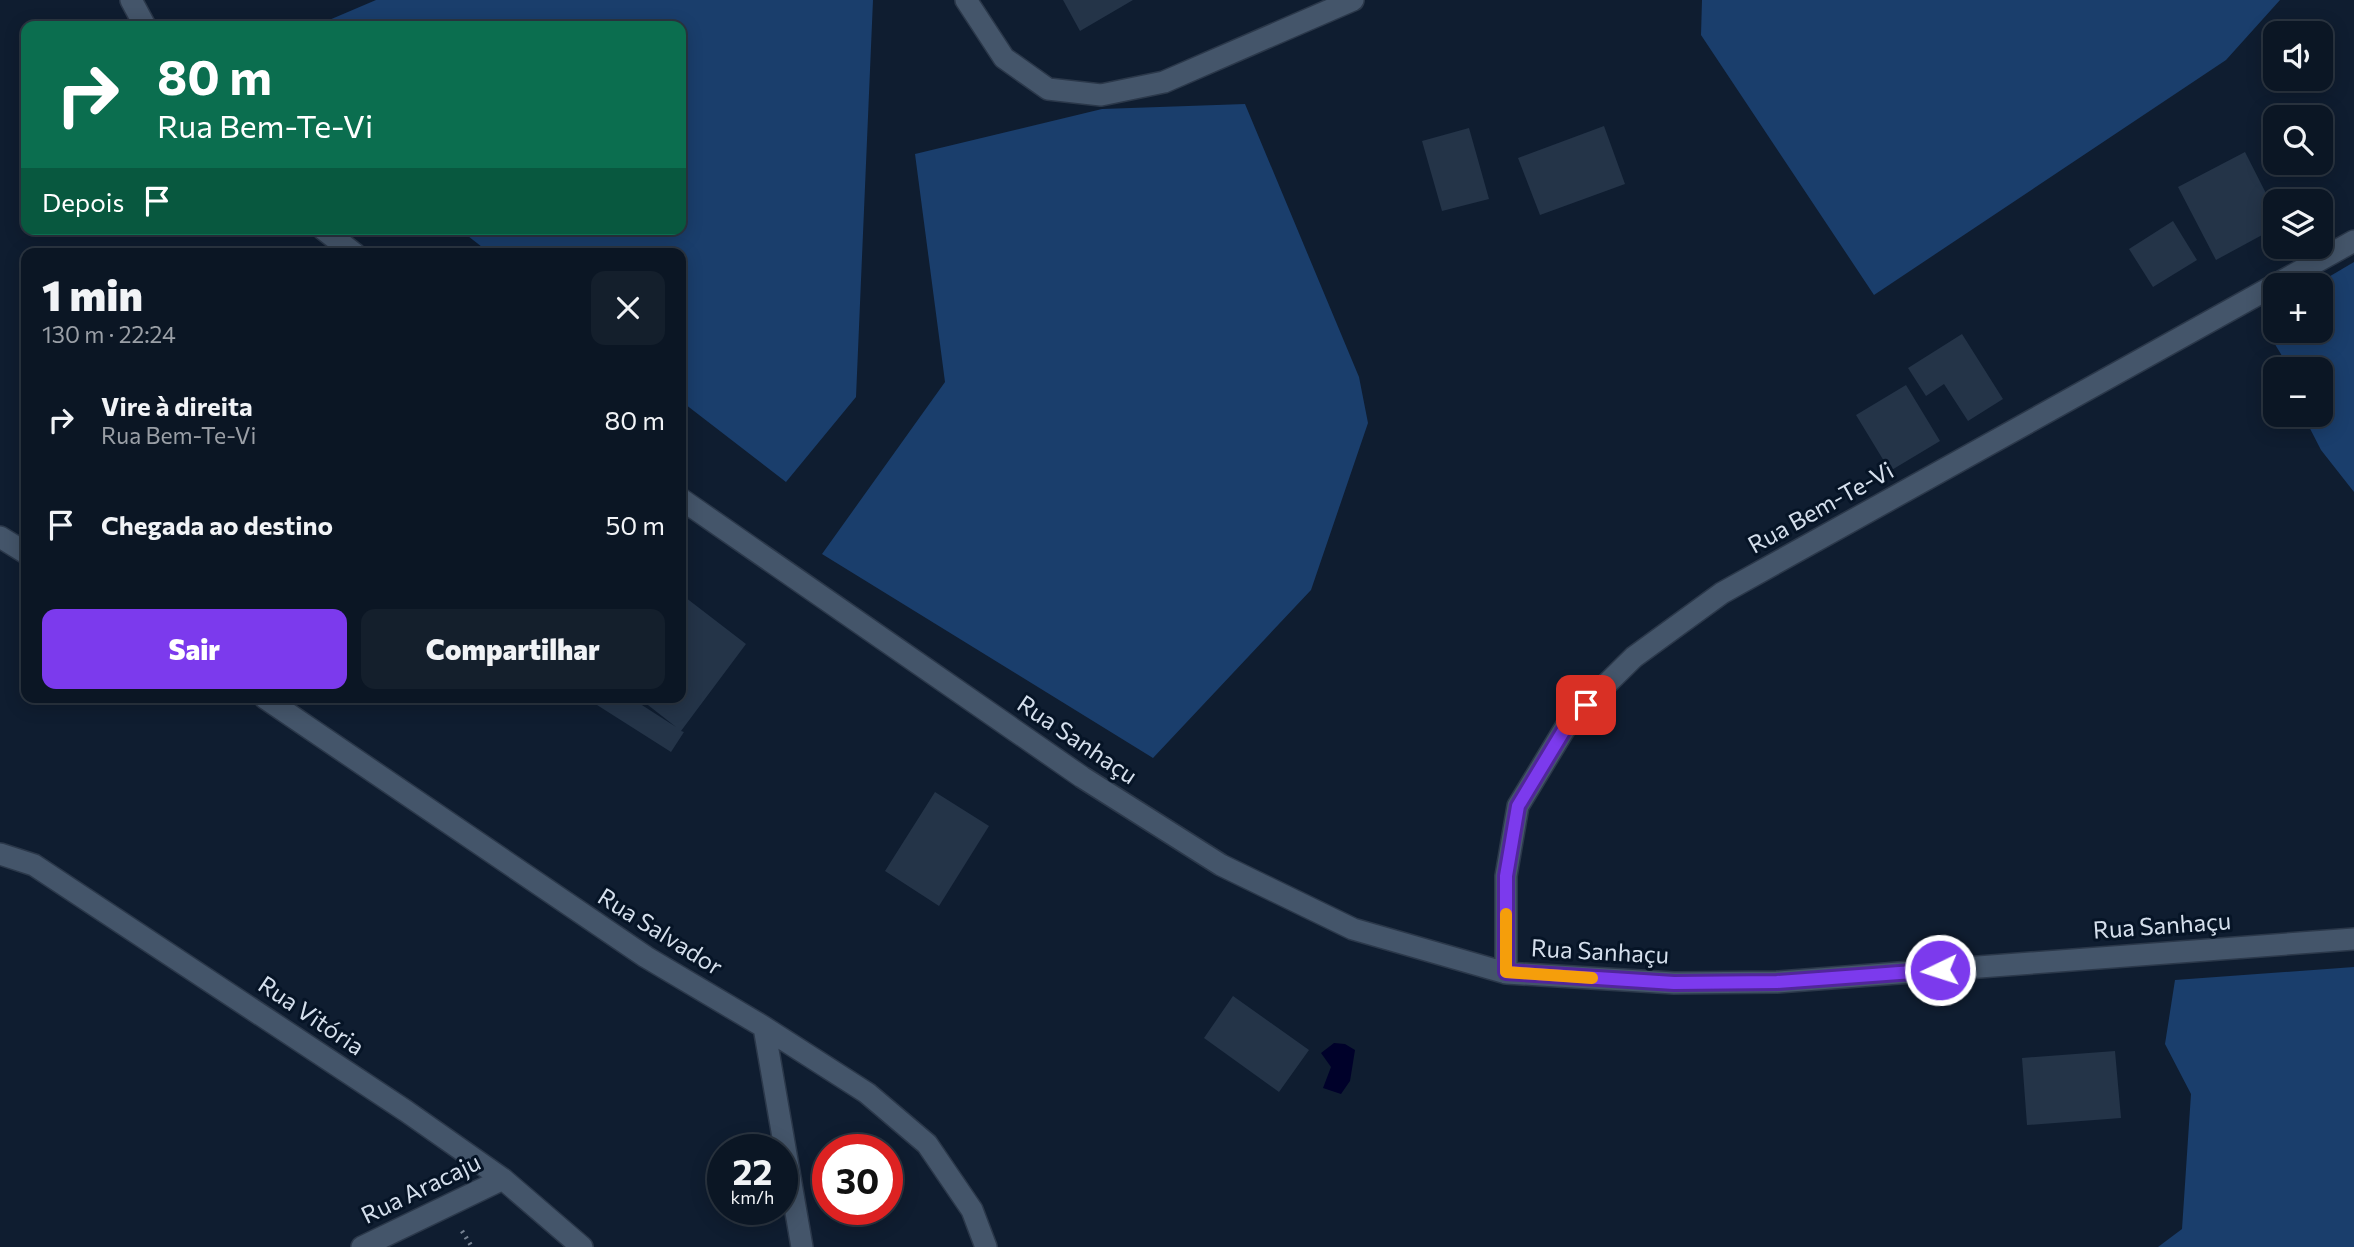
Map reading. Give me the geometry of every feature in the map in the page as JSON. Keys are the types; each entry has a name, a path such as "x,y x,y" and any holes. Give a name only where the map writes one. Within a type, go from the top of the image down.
{"street":[{"path":"131,0 142,21"},
{"path":"966,0 1004,58 1048,89 1101,95 1164,82 1353,0"},
{"path":"331,235 347,248"},
{"name":"Rua Bem-Te-Vi","path":"1506,972 1506,876 1518,806 1570,720 1634,657 1721,593 2354,241"},
{"name":"Rua Sanhaçu","path":"686,502 1082,778 1221,864 1353,929 1506,972 1674,983 1777,982 2354,939"},
{"path":"0,537 21,550"},
{"name":"Rua Salvador","path":"272,703 646,957 764,1027 867,1093 926,1144 972,1210 986,1247"},
{"name":"Rua Vitória","path":"0,854 34,864 406,1111 503,1179 581,1245"},
{"path":"764,1027 802,1247"},
{"name":"Rua Aracaju","path":"362,1247 503,1179"}],"shaded area":[{"path":"376,0 873,0 856,397 786,482 686,405 686,248 483,248 467,235 686,235 686,21 327,21"},
{"path":"1702,0 2280,0 2226,60 1874,295 1701,35"},
{"path":"1245,104 1359,377 1368,423 1311,590 1153,758 822,554 945,382 915,154 1102,109"},
{"path":"2354,262 2354,492 2321,450 2309,427 2333,427 2333,357 2283,357 2274,343 2333,343 2333,274"},
{"path":"2354,967 2354,1247 2158,1247 2182,1229 2191,1094 2165,1044 2175,980"},
{"path":"1334,1043 1345,1044 1355,1050 1350,1081 1341,1094 1323,1088 1331,1067 1321,1053"}],"building":[{"path":"1063,0 1133,0 1080,31"},
{"path":"1604,126 1625,184 1540,215 1518,158"},
{"path":"1469,128 1489,199 1442,211 1422,141"},
{"path":"2245,152 2264,189 2263,235 2216,260 2178,187"},
{"path":"2173,221 2197,260 2153,287 2129,249"},
{"path":"1962,334 2003,399 1968,421 1944,384 1926,396 1908,368"},
{"path":"1906,385 1940,441 1890,471 1856,415"},
{"path":"686,598 746,644 681,731 684,732 671,752 594,703 639,703 676,727 645,703 686,703"},
{"path":"935,792 989,826 939,906 885,871"},
{"path":"1233,996 1309,1050 1279,1092 1204,1038"},
{"path":"2115,1051 2121,1118 2027,1125 2022,1058"}],"slow traffic":[{"path":"1506,914 1506,972 1592,978"}],"route":[{"path":"1586,705 1570,720 1518,806 1506,876 1506,972 1674,983 1777,982 1940,970"}]}
